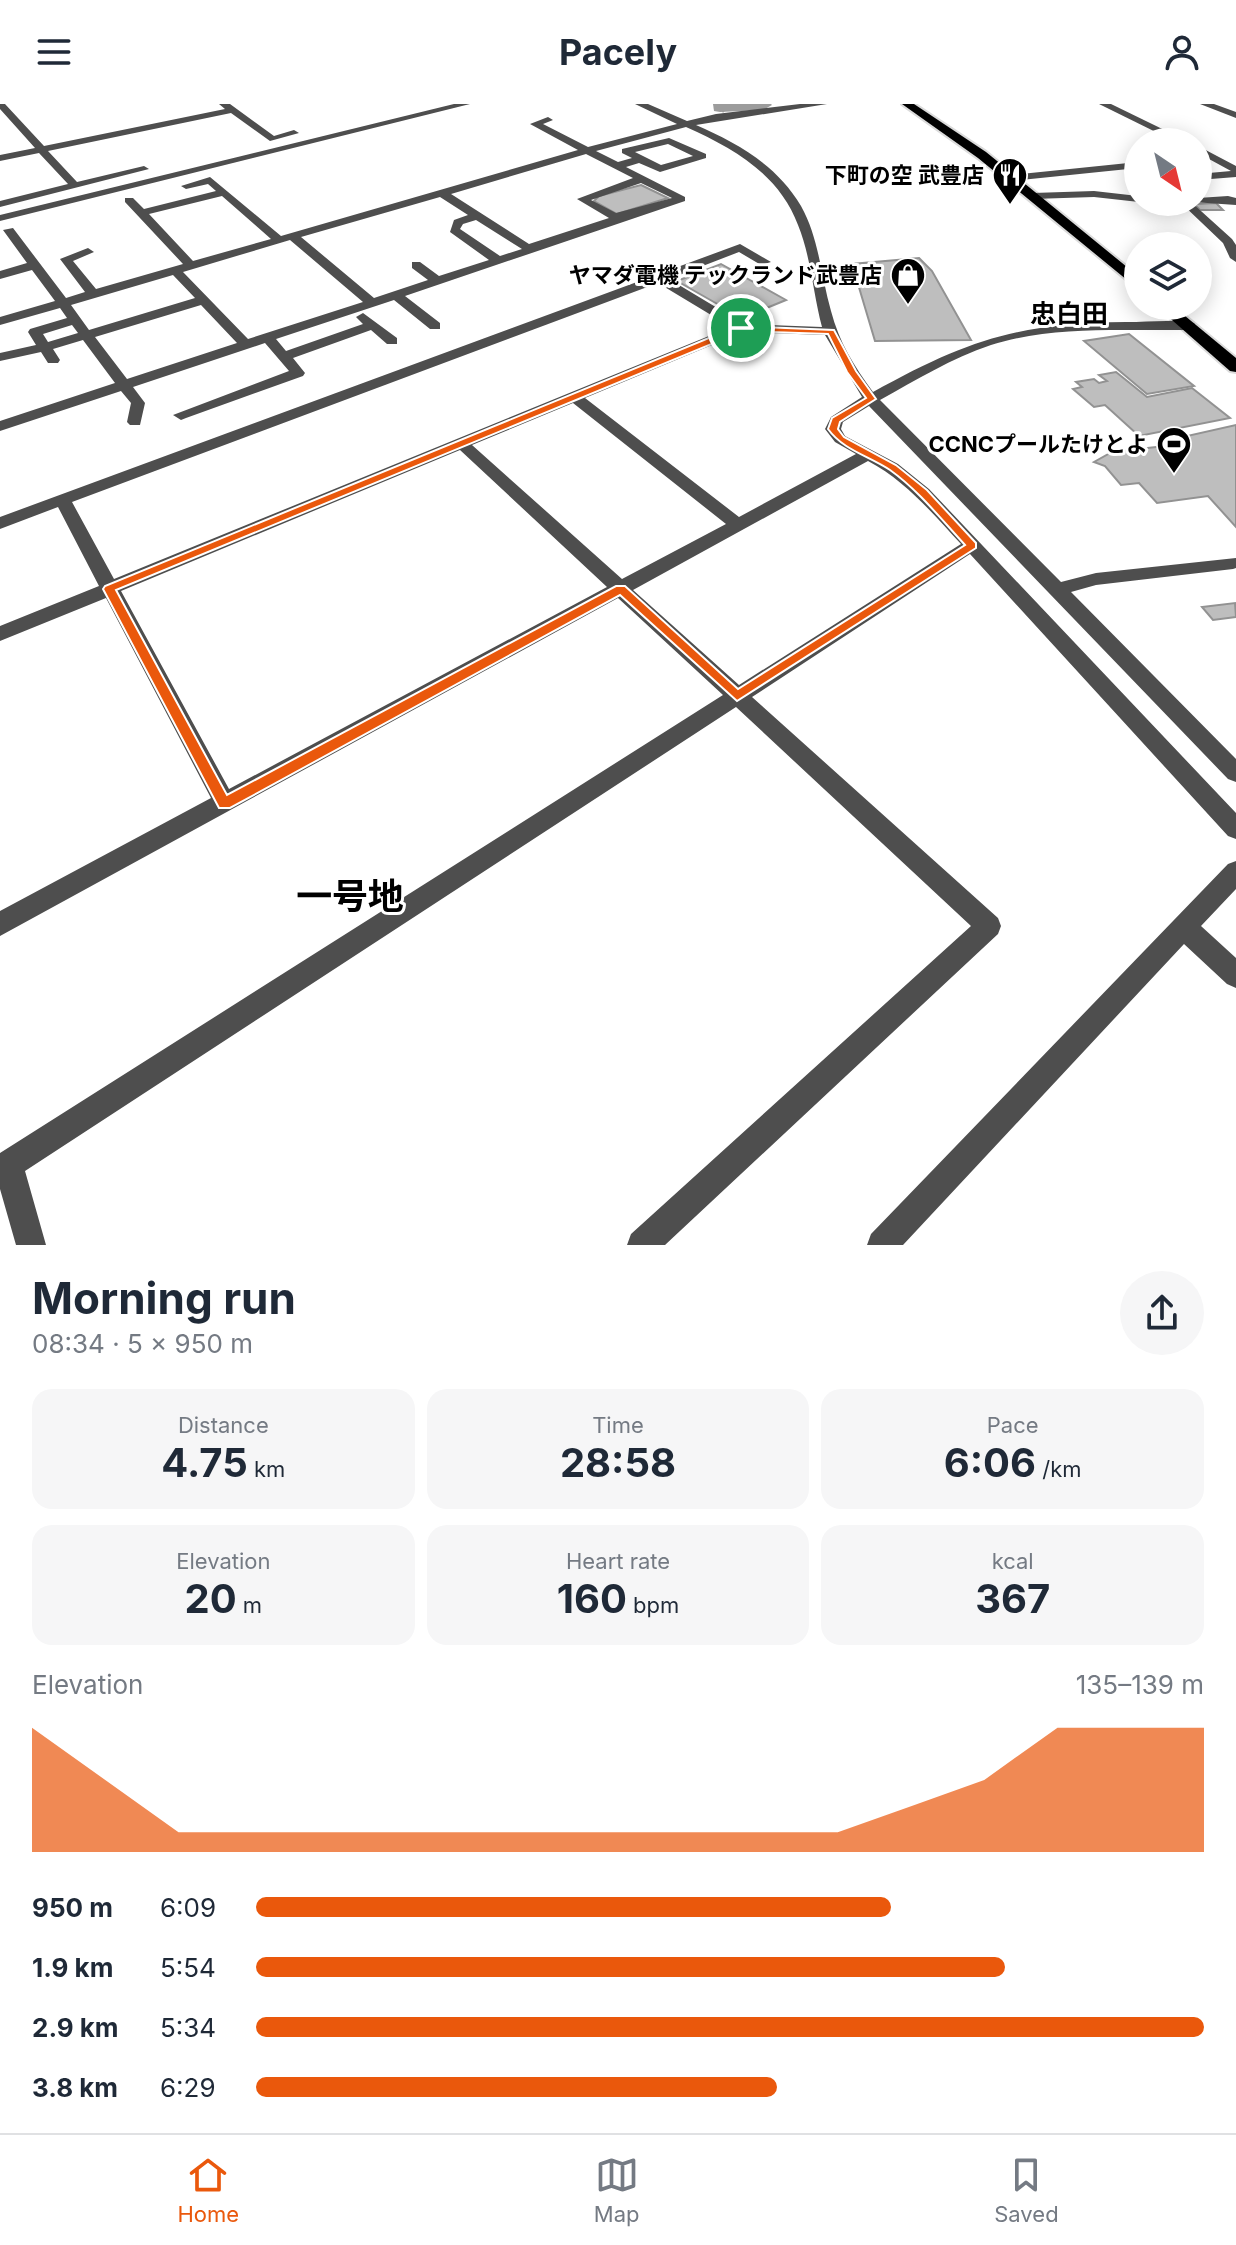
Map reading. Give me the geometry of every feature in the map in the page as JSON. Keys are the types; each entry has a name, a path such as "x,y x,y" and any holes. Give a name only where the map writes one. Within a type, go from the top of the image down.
{"highway":[{"path":"907,104 1010,178 1124,272"},
{"path":"1182,320 1236,367"}],"street":[{"path":"0,104 75,186"},
{"path":"3,227 465,104"},
{"path":"640,104 764,167 789,193 807,226 831,331 851,372 871,399 1236,773"},
{"path":"708,104 716,117"},
{"path":"0,321 505,174 526,179 552,172 565,168 562,158 684,125 716,117 822,104"},
{"path":"1104,104 1155,128"},
{"path":"1205,104 1236,115"},
{"path":"0,158 228,107 273,139"},
{"path":"344,121 372,114"},
{"path":"528,248 686,198 641,179 535,124 548,120"},
{"path":"166,164 301,132"},
{"path":"669,141 702,156 660,169 640,159 626,151 669,141"},
{"path":"650,146 682,162"},
{"path":"1212,156 1234,167"},
{"path":"617,166 640,159"},
{"path":"1010,178 1124,166"},
{"path":"1212,173 1234,167"},
{"path":"0,204 151,168"},
{"path":"603,191 593,184 629,172"},
{"path":"641,179 582,199 615,217 668,200"},
{"path":"169,190 210,180 279,240"},
{"path":"141,213 223,192"},
{"path":"0,426 531,250 442,193"},
{"path":"1033,196 1094,194 1124,197"},
{"path":"114,204 142,197"},
{"path":"129,200 190,265"},
{"path":"1212,200 1236,202"},
{"path":"479,215 458,222 454,230 499,261"},
{"path":"1200,216 1228,241 1236,258"},
{"path":"3,227 24,226"},
{"path":"3,227 138,403 135,422"},
{"path":"292,236 372,303"},
{"path":"0,523 740,248 765,262"},
{"path":"88,252 66,259 93,294"},
{"path":"0,275 35,265"},
{"path":"416,265 439,282"},
{"path":"175,270 246,345"},
{"path":"658,277 741,328"},
{"path":"396,295 435,326"},
{"path":"0,357 49,354 88,334 203,300"},
{"path":"354,309 392,341"},
{"path":"49,354 35,332 74,320"},
{"path":"285,356 373,325"},
{"path":"1189,326 1124,325 1009,336 947,359 871,399 836,420 833,429 840,439 892,467 923,493 1236,829"},
{"path":"0,634 741,328 831,331"},
{"path":"181,415 298,373 268,338"},
{"path":"574,397 738,525"},
{"path":"461,443 989,926 642,1245"},
{"path":"0,924 867,455"},
{"path":"62,499 225,803"},
{"path":"31,1245 4,1168 972,545"},
{"path":"1055,590 1096,579 1233,563"},
{"path":"882,1245 1236,872"},
{"path":"1182,926 1236,975"}],"building":[{"path":"641,185 668,198 617,214 594,201 599,196"},
{"path":"1212,203 1216,203 1223,210 1212,210"},
{"name":"ヤマダ電機 テックランド武豊店","path":"919,258 932,271 971,340 875,341 852,264"},
{"path":"721,264 786,300 742,318 677,281"},
{"path":"1129,334 1194,386 1147,394 1084,341"},
{"path":"1116,372 1147,397 1192,388 1230,418 1139,436 1105,405 1094,407 1073,389 1082,387 1076,382 1094,379 1099,383 1107,381 1099,375"},
{"name":"CCNCプールたけとよ","path":"1236,425 1236,527 1208,496 1157,503 1139,483 1121,485 1105,466 1094,462 1112,452 1183,444 1178,438"},
{"path":"1235,603 1236,617 1213,620 1202,607"}],"waterway":[{"path":"718,104 723,111"},
{"path":"720,107 763,105"}],"place":[{"name":"下町の空 武豊店","path":"1010,206"},
{"name":"ヤマダ電機 テックランド武豊店","path":"908,306"},
{"name":"CCNCプールたけとよ","path":"1174,475"}],"district":[{"name":"忠白田","path":"1069,313"},
{"name":"一号地","path":"350,896"}],"route":[{"path":"741,328 831,331 851,372 871,399 836,420 833,429 840,439 892,467 923,493 972,545 737,696 621,589 225,803 109,589 741,328"}]}
